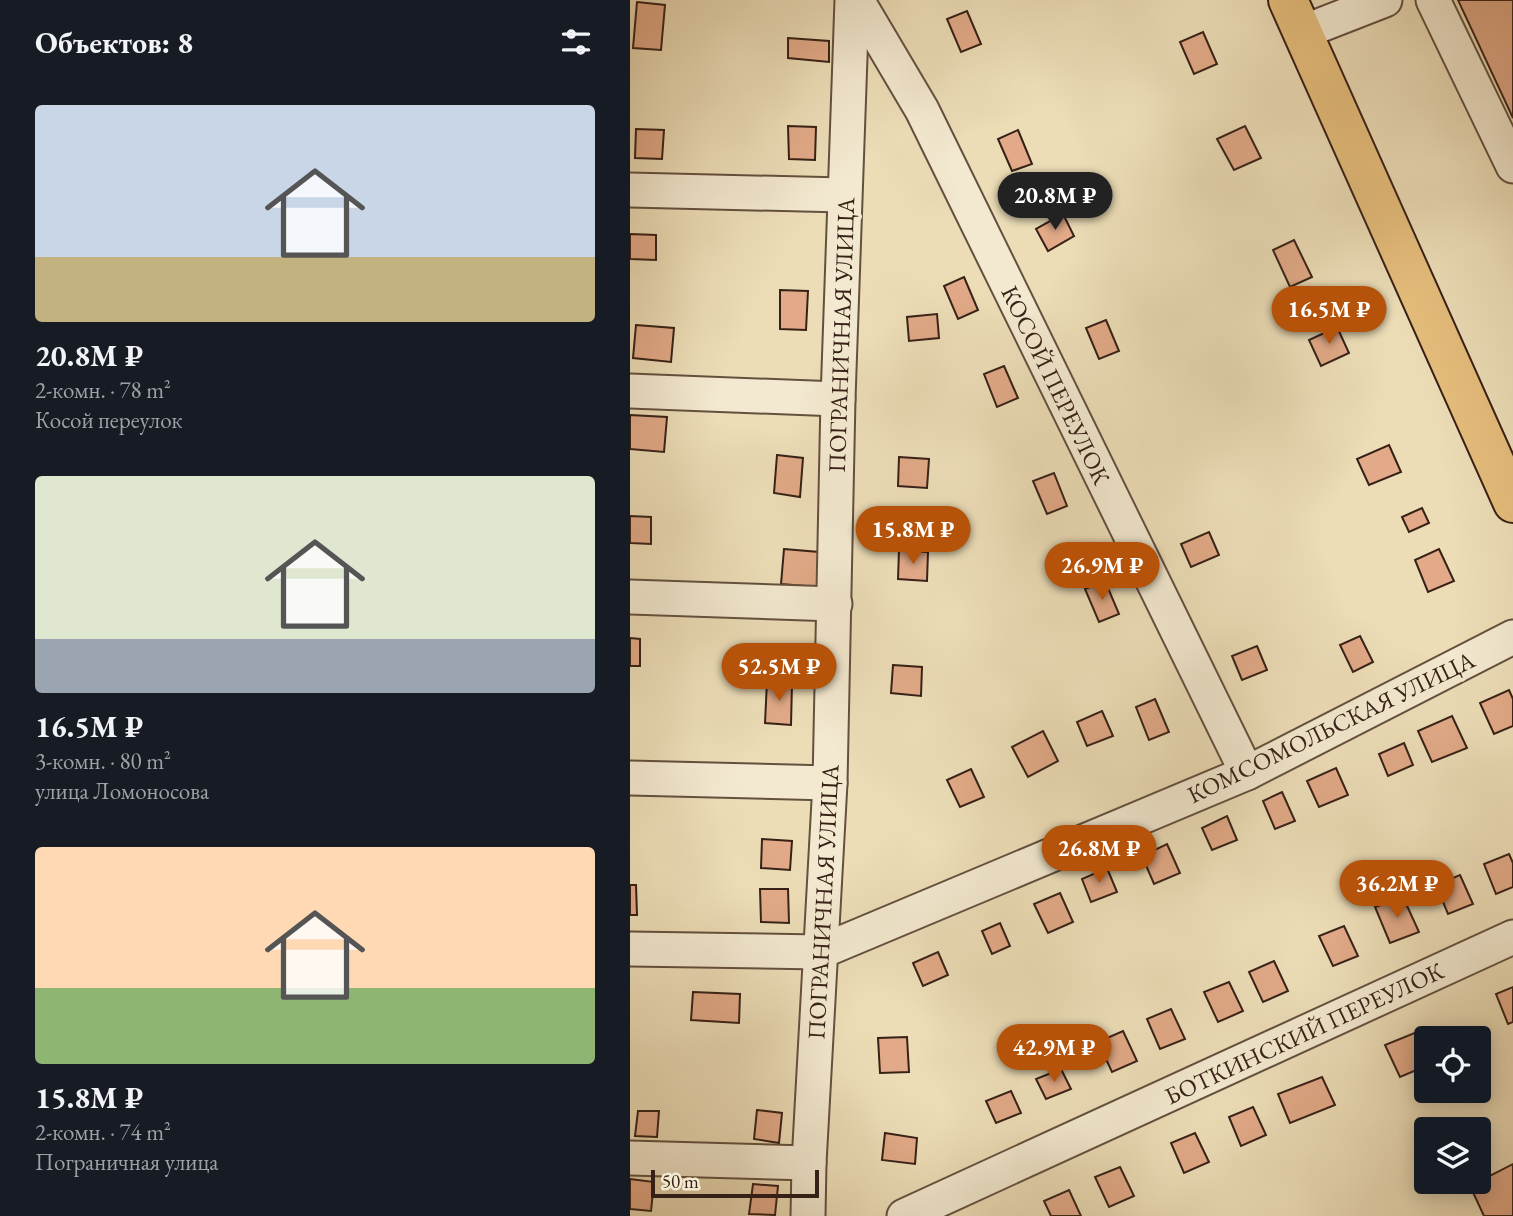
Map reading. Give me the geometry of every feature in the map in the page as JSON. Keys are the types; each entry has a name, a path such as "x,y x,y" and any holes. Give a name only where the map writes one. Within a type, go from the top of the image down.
{"main road":[{"path":"1296,16 1513,503"}],"street":[{"name":"ПОГРАНИЧНАЯ УЛИЦА","path":"808,1216 830,783 838,399 838,195 855,0"},
{"name":"КОСОЙ ПЕРЕУЛОК","path":"855,0 922,110 1247,774"},
{"path":"1296,16 1385,0"},
{"path":"1433,0 1513,166"},
{"path":"630,190 838,195"},
{"path":"630,391 838,399"},
{"path":"630,597 835,604"},
{"name":"КОМСОМОЛЬСКАЯ УЛИЦА","path":"630,949 820,952 1247,774 1513,637"},
{"path":"630,778 830,783"},
{"name":"БОТКИНСКИЙ ПЕРЕУЛОК","path":"904,1216 1513,937"},
{"path":"630,1158 809,1163"}],"building":[{"path":"1458,0 1513,0 1513,118"},
{"path":"637,2 665,5 661,50 633,48"},
{"path":"967,11 981,44 961,52 947,19"},
{"path":"1203,32 1217,64 1194,74 1180,42"},
{"path":"788,38 829,41 829,62 788,58"},
{"path":"788,126 816,127 815,160 789,159"},
{"path":"1245,126 1261,158 1234,170 1217,139"},
{"path":"636,129 664,130 662,159 635,158"},
{"path":"1018,130 1032,164 1012,171 998,139"},
{"path":"1063,214 1074,236 1048,251 1036,229"},
{"path":"630,234 656,235 656,260 630,259"},
{"path":"1294,240 1312,277 1290,287 1273,250"},
{"path":"964,277 978,310 958,319 944,286"},
{"path":"780,290 808,291 806,330 780,329"},
{"path":"937,314 939,338 909,341 907,317"},
{"path":"1106,320 1119,351 1099,359 1086,328"},
{"path":"636,325 674,328 671,362 633,358"},
{"path":"1337,327 1349,353 1321,366 1309,340"},
{"path":"1004,366 1018,398 997,407 984,374"},
{"path":"630,415 667,417 664,452 630,449"},
{"path":"1389,445 1401,472 1369,485 1357,459"},
{"path":"777,455 803,458 800,497 774,493"},
{"path":"899,457 929,459 927,488 898,486"},
{"path":"1054,473 1067,506 1047,514 1033,481"},
{"path":"1422,508 1429,523 1409,532 1402,517"},
{"path":"630,516 651,517 651,544 630,543"},
{"path":"1209,532 1219,555 1191,567 1181,544"},
{"path":"784,549 819,552 817,587 781,584"},
{"path":"1439,549 1454,581 1428,592 1415,560"},
{"path":"899,550 928,552 927,581 898,579"},
{"path":"1105,581 1119,614 1099,622 1085,589"},
{"path":"1360,636 1373,662 1353,672 1340,645"},
{"path":"630,638 640,639 640,666 630,666"},
{"path":"1257,646 1267,670 1242,680 1232,656"},
{"path":"893,665 922,667 921,696 891,693"},
{"path":"767,681 792,683 791,725 765,723"},
{"path":"1509,690 1513,699 1513,726 1494,734 1480,703"},
{"path":"1155,699 1169,732 1149,740 1136,707"},
{"path":"1102,711 1113,736 1087,746 1077,722"},
{"path":"1452,716 1467,748 1432,762 1418,731"},
{"path":"1043,731 1058,761 1028,777 1012,747"},
{"path":"1404,743 1413,765 1388,776 1379,754"},
{"path":"1336,768 1348,795 1319,807 1307,781"},
{"path":"971,769 984,797 960,807 947,780"},
{"path":"1282,792 1295,821 1275,829 1263,801"},
{"path":"1227,816 1237,840 1212,850 1202,828"},
{"path":"762,839 792,841 790,870 761,868"},
{"path":"1167,844 1180,873 1154,884 1142,856"},
{"path":"1509,854 1513,863 1513,887 1496,894 1484,864"},
{"path":"1107,868 1117,892 1091,902 1082,879"},
{"path":"1460,875 1473,904 1448,914 1436,885"},
{"path":"630,885 636,885 637,915 630,915"},
{"path":"760,889 788,889 789,923 761,922"},
{"path":"1060,893 1073,922 1048,933 1034,904"},
{"path":"1403,897 1419,932 1390,943 1375,907"},
{"path":"1000,923 1010,946 992,954 982,931"},
{"path":"1344,926 1358,956 1333,966 1319,936"},
{"path":"938,952 948,975 923,986 913,963"},
{"path":"1274,961 1288,991 1263,1002 1249,972"},
{"path":"1229,982 1243,1011 1218,1022 1204,992"},
{"path":"1513,987 1513,1022 1508,1024 1496,994"},
{"path":"693,992 740,994 739,1023 691,1020"},
{"path":"1171,1009 1185,1039 1160,1049 1147,1019"},
{"path":"1123,1031 1137,1061 1112,1072 1098,1042"},
{"path":"1414,1033 1414,1071 1400,1077 1385,1045"},
{"path":"907,1037 909,1072 880,1073 878,1038"},
{"path":"1061,1069 1071,1089 1046,1099 1036,1079"},
{"path":"1322,1077 1335,1105 1290,1123 1278,1094"},
{"path":"1011,1091 1021,1113 996,1123 986,1101"},
{"path":"1253,1107 1266,1135 1241,1146 1229,1117"},
{"path":"757,1110 782,1113 779,1143 754,1139"},
{"path":"638,1111 659,1111 657,1137 635,1136"},
{"path":"885,1133 917,1138 915,1164 882,1160"},
{"path":"1195,1133 1209,1162 1184,1173 1171,1143"},
{"path":"1513,1164 1513,1216 1484,1216 1474,1194 1491,1194 1491,1175"},
{"path":"1120,1167 1134,1196 1109,1207 1095,1177"},
{"path":"630,1179 654,1182 651,1211 630,1209"},
{"path":"753,1184 778,1186 775,1215 749,1214"},
{"path":"1069,1190 1081,1216 1051,1216 1044,1201"}]}
